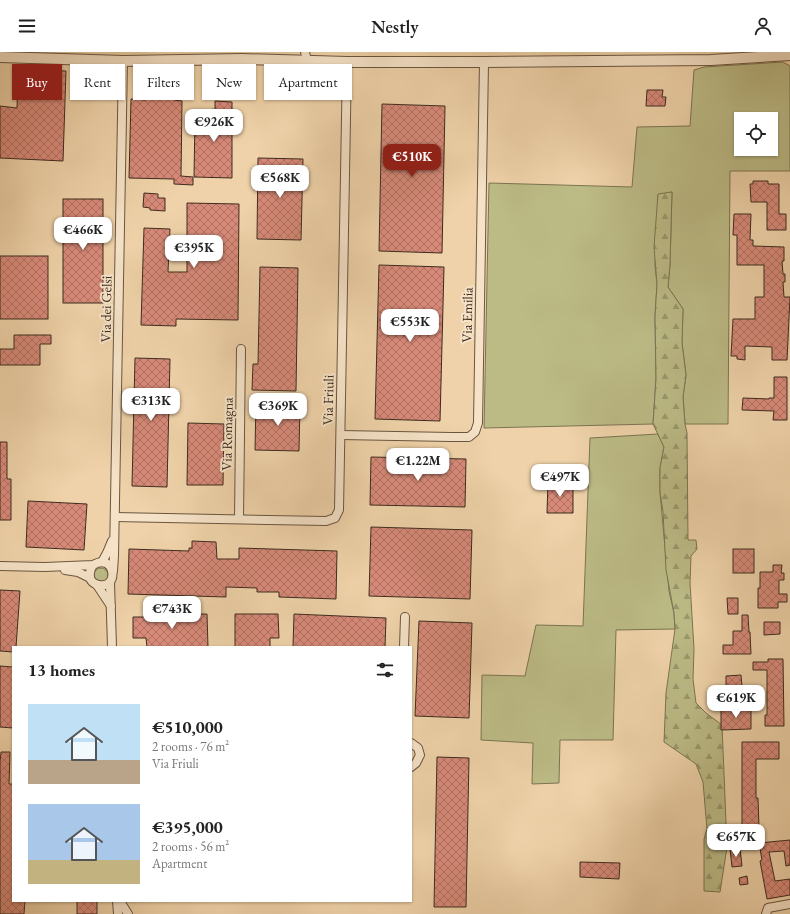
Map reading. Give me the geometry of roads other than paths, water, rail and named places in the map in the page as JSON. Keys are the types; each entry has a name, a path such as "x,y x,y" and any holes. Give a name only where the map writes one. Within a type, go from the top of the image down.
{"street":[{"path":"0,57 123,61 242,59 306,56 348,62 484,62 790,55"},
{"name":"Via dei Gelsi","path":"113,571 115,534 123,61"},
{"name":"Via Friuli","path":"115,517 326,521 335,518 339,510 345,137 348,62"},
{"name":"Via Emilia","path":"341,435 469,437 475,432 478,415 484,62"},
{"name":"Via Romagna","path":"239,519 242,348"},
{"path":"102,562 108,553 115,534"},
{"path":"0,566 45,567 93,565 102,562 111,567 113,571 113,577 110,583 112,646"},
{"path":"93,565 89,571 92,582 97,585 104,586 110,583"},
{"path":"45,567 78,572 90,578"},
{"path":"97,585 111,608"},
{"path":"404,646 405,617"},
{"path":"412,744 418,748 420,755 416,763 412,766"},
{"path":"118,914 119,902"},
{"path":"120,902 128,914"},
{"path":"766,914 768,908 790,904"}]}
